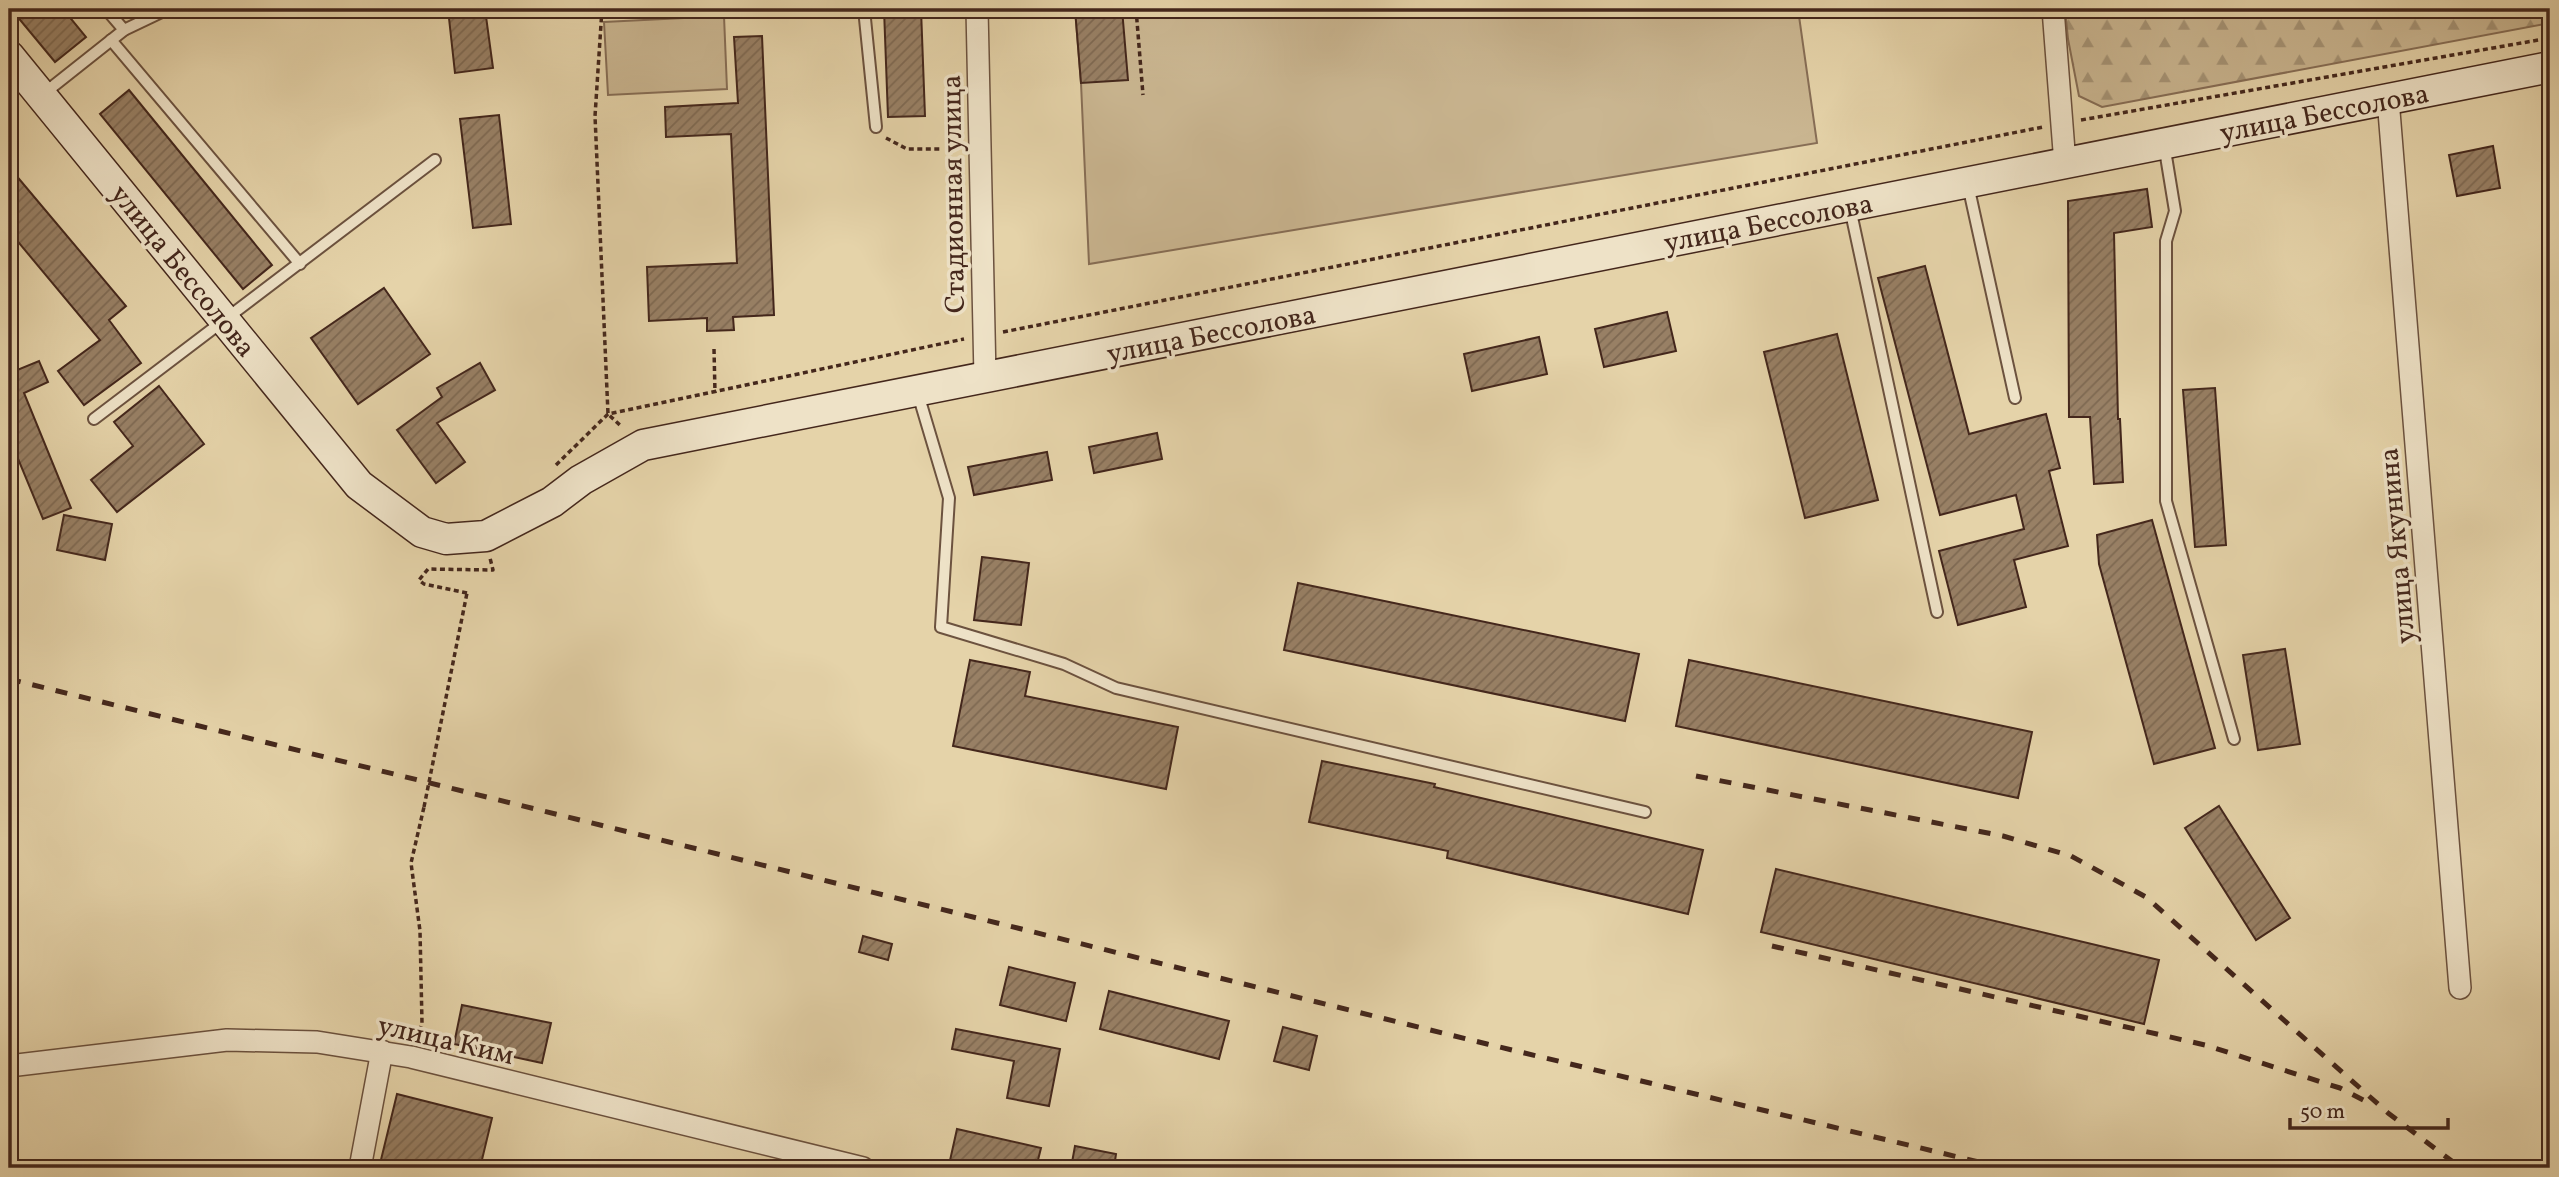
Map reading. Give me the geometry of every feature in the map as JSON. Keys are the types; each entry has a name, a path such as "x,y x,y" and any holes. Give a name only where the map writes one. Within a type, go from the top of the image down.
{"main road":[{"name":"улица Бессолова","path":"12,68 42,95 359,485 422,532 446,539 486,536 552,502 581,480 643,444 2550,67"}],"street":[{"name":"Стадионная улица","path":"977,9 985,377"},
{"path":"2053,9 2065,164"},
{"name":"улица Якунина","path":"2388,99 2460,988"},
{"name":"улица Ким","path":"9,1066 227,1040 317,1042 411,1057 863,1168"},
{"path":"360,1168 382,1051"}],"lane":[{"path":"106,9 124,30"},
{"path":"42,95 124,30 168,9"},
{"path":"863,9 876,127"},
{"path":"111,40 300,264"},
{"path":"2164,144 2175,211 2166,241 2166,501 2234,738"},
{"path":"94,419 435,160"},
{"path":"1968,182 2015,398"},
{"path":"1849,206 1937,612"},
{"path":"917,391 948,498 941,626 1064,664 1116,688 1645,812"}],"path":[{"path":"602,9 595,116 608,414 643,444"},
{"path":"1136,9 1143,95"},
{"path":"556,466 608,414 715,394 983,335 2062,123 2550,38"},
{"path":"876,127 887,139 907,149 940,149"},
{"path":"714,349 715,394"},
{"path":"411,1057 422,1023 419,931 411,863 467,593 424,584 419,580 428,569 493,570 486,536"}],"green space":[{"path":"1075,9 1798,9 1817,143 1089,264"},
{"path":"2065,9 2550,9 2550,23 2102,107 2079,96"},
{"path":"724,16 727,89 608,95 604,22"}],"building":[{"path":"11,9 63,9 86,37 55,62"},
{"path":"448,9 485,9 493,68 455,73"},
{"path":"884,9 921,9 925,116 888,117"},
{"path":"1075,9 1122,9 1128,80 1081,83"},
{"path":"762,36 774,315 733,317 734,330 707,331 707,318 649,321 647,267 737,263 731,134 666,137 665,107 738,103 734,37"},
{"path":"129,90 272,265 243,289 100,114"},
{"path":"499,115 511,224 473,228 460,119"},
{"path":"2493,146 2500,188 2457,196 2449,155"},
{"path":"9,167 126,306 109,320 141,363 84,405 58,371 100,340 9,231"},
{"path":"2147,189 2152,227 2114,233 2118,419 2123,482 2094,484 2090,417 2069,417 2068,201"},
{"path":"1925,266 1969,434 2046,414 2060,468 2049,471 2068,546 2014,560 2026,607 1958,625 1939,551 2024,529 2016,495 1940,515 1878,278"},
{"path":"384,288 430,354 358,404 311,338"},
{"path":"1667,312 1676,351 1604,367 1595,329"},
{"path":"1837,334 1878,500 1805,518 1764,352"},
{"path":"1539,337 1547,374 1472,391 1464,354"},
{"path":"9,357 15,371 39,361 48,382 24,393 71,508 43,519 9,437"},
{"path":"480,363 495,390 437,423 465,462 436,483 397,430 442,397 437,388"},
{"path":"159,386 204,444 117,512 91,480 133,446 114,422"},
{"path":"2215,388 2226,545 2195,547 2183,390"},
{"path":"1157,433 1162,459 1094,473 1089,447"},
{"path":"1047,452 1052,480 974,495 968,467"},
{"path":"64,515 112,524 105,560 57,550"},
{"path":"2152,520 2215,748 2154,764 2099,564 2097,535"},
{"path":"982,557 1029,563 1021,625 974,620"},
{"path":"1298,583 1639,654 1625,721 1284,650"},
{"path":"2285,649 2300,744 2258,750 2243,655"},
{"path":"970,660 1030,672 1025,696 1178,727 1166,789 953,746"},
{"path":"1689,660 2032,732 2018,798 1676,726"},
{"path":"1322,761 1435,784 1434,787 1703,850 1688,914 1447,858 1448,851 1309,822"},
{"path":"2219,806 2290,918 2256,940 2185,828"},
{"path":"1776,869 2159,960 2144,1024 1761,932"},
{"path":"863,936 892,944 888,960 859,952"},
{"path":"1009,967 1075,983 1066,1021 1000,1005"},
{"path":"1109,991 1229,1021 1219,1059 1100,1029"},
{"path":"462,1005 551,1023 542,1063 454,1044"},
{"path":"1283,1027 1317,1036 1309,1070 1274,1061"},
{"path":"956,1029 1060,1049 1049,1106 1007,1098 1014,1061 952,1049"},
{"path":"397,1094 492,1118 480,1168 440,1161 439,1168 379,1168"},
{"path":"957,1129 1041,1148 1036,1168 962,1168 949,1165"},
{"path":"1075,1146 1116,1154 1114,1168 1071,1168"}],"railway":[{"path":"9,679 1487,1044 2004,1168"},
{"path":"1696,776 2003,836 2071,856 2146,897 2388,1113 2461,1168"},
{"path":"1772,946 2205,1045 2340,1088 2367,1102"}]}
